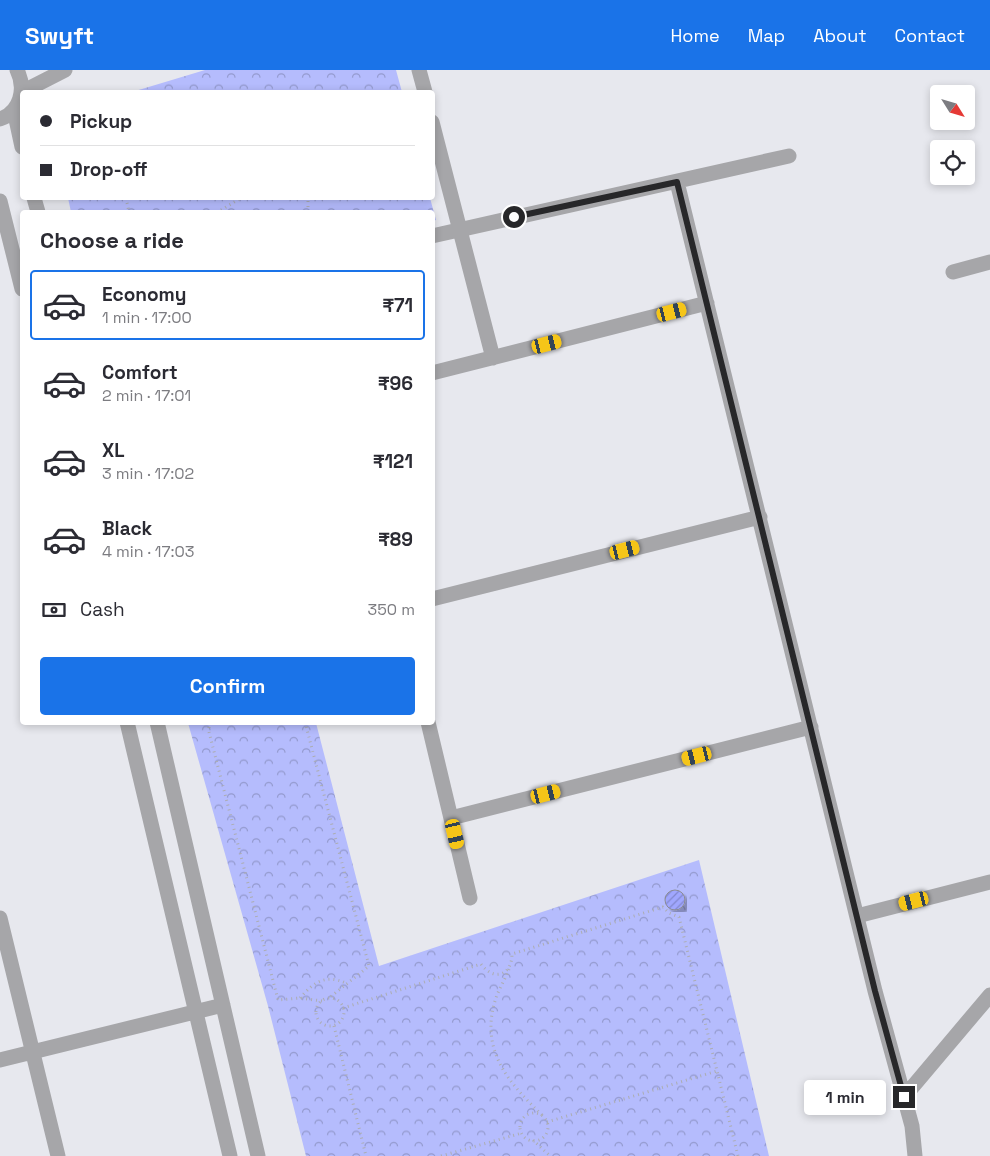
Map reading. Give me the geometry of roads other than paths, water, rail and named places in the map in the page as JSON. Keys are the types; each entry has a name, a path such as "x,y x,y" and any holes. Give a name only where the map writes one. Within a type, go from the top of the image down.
{"street":[{"path":"18,70 22,82 22,90"},
{"path":"26,90 65,70"},
{"path":"419,70 424,90"},
{"path":"0,119 14,110 20,96"},
{"path":"14,110 20,138"},
{"path":"435,133 493,358"},
{"path":"435,235 789,156"},
{"path":"677,182 857,916 912,1126 915,1156"},
{"path":"0,201 20,281"},
{"path":"953,272 990,262"},
{"path":"435,372 707,303"},
{"path":"435,597 760,517"},
{"path":"129,725 230,1156"},
{"path":"158,725 258,1156"},
{"path":"429,725 470,898"},
{"path":"451,818 811,727"},
{"path":"857,916 990,882"},
{"path":"0,918 58,1156"},
{"path":"904,1097 990,995"},
{"path":"0,1060 223,1005"}]}
